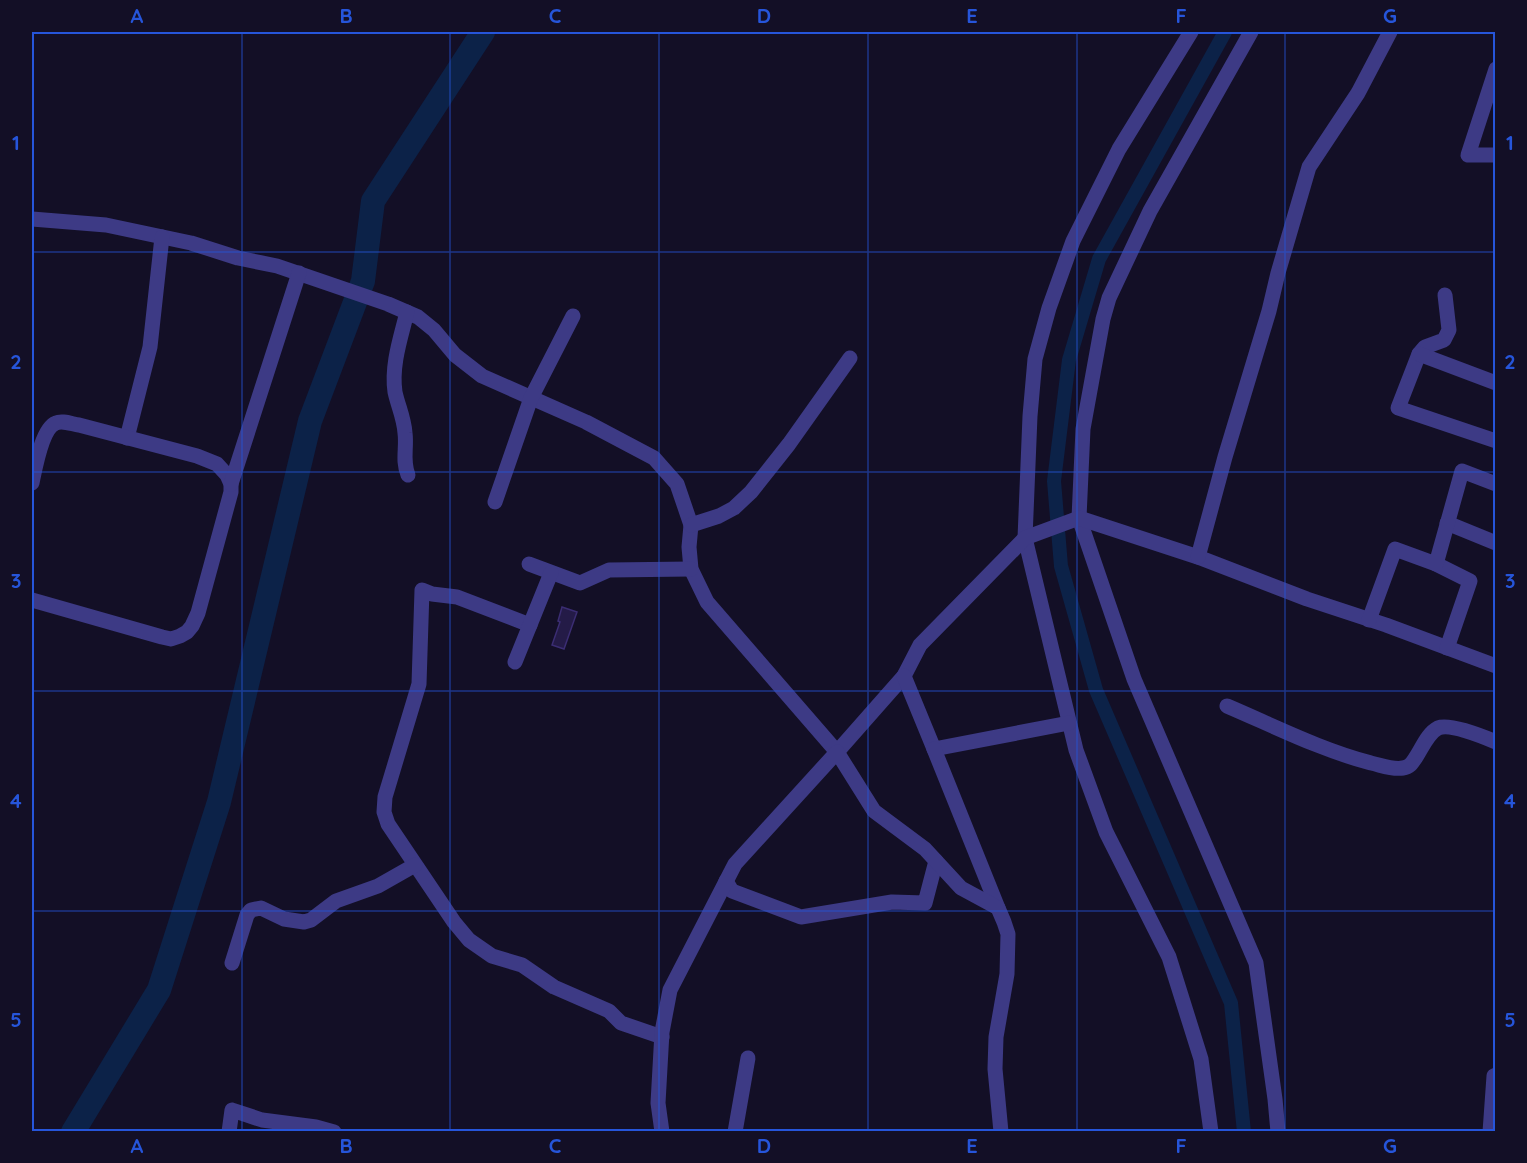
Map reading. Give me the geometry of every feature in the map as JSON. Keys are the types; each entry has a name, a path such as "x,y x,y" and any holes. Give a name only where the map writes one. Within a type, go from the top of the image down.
{"street":[{"path":"1191,32 1114,159 1073,241 1049,308 1035,359 1030,416 1025,538 1076,750 1106,832 1169,957 1201,1059 1211,1131"},
{"path":"1251,32 1150,211 1109,298 1083,429 1073,520 1134,680 1256,963 1278,1131"},
{"path":"1198,557 1309,167 1358,93 1390,32"},
{"path":"1496,69 1468,155 1496,155"},
{"path":"32,219 106,225 191,243 238,258 277,266 388,304 418,317 434,330 455,355 482,376 586,422 654,458 677,484 691,525 689,547 691,569 707,602 837,752 874,811 925,849 961,888 998,908"},
{"path":"127,438 150,347 162,237"},
{"path":"32,600 171,639 187,632 198,613 231,492 231,484 299,273"},
{"path":"1446,296 1449,330 1444,340 1425,347 1419,354 1398,408 1496,441"},
{"path":"407,312 396,359 395,391 406,435 404,459 408,475"},
{"path":"495,502 527,396 573,316"},
{"path":"1419,354 1496,383"},
{"path":"691,525 734,508 751,492 850,358"},
{"path":"32,483 44,436 55,423 79,424 196,456 217,464 227,475 231,484"},
{"path":"1436,564 1462,471 1496,484"},
{"path":"662,1131 658,1103 662,1037 670,990 735,864 904,676 920,645 1025,538 1073,520 1198,557 1307,599 1496,666"},
{"path":"1447,523 1496,543"},
{"path":"1370,620 1395,549 1436,564 1470,581 1447,648"},
{"path":"529,564 580,583 609,570 691,569"},
{"path":"515,662 551,573"},
{"path":"530,625 457,597 432,594 422,590 419,684 391,775 385,797 384,812 388,824 415,865 469,940 492,956 522,965 555,987 609,1011 621,1023 662,1037"},
{"path":"904,676 1008,934 1007,974 996,1037 995,1069 1001,1131"},
{"path":"1227,706 1321,746 1390,768 1404,768 1411,765 1431,735 1439,728 1447,727 1496,742"},
{"path":"934,749 1069,723"},
{"path":"726,881 732,891 801,917 892,902 925,903 936,861"},
{"path":"232,963 247,915 251,910 261,908 284,919 304,922 311,920 336,901 378,886 415,865"},
{"path":"735,1131 748,1058"},
{"path":"1490,1131 1496,1075"},
{"path":"229,1131 232,1110 262,1120 329,1131"}],"building":[{"path":"562,607 577,612 564,649 552,645 560,622 558,621"}],"waterway":[{"path":"73,1132 159,990 219,802 310,421 363,281 373,201 483,32"},
{"path":"1225,32 1099,259 1069,360 1054,481 1061,566 1096,690 1231,1003 1244,1132"}]}
